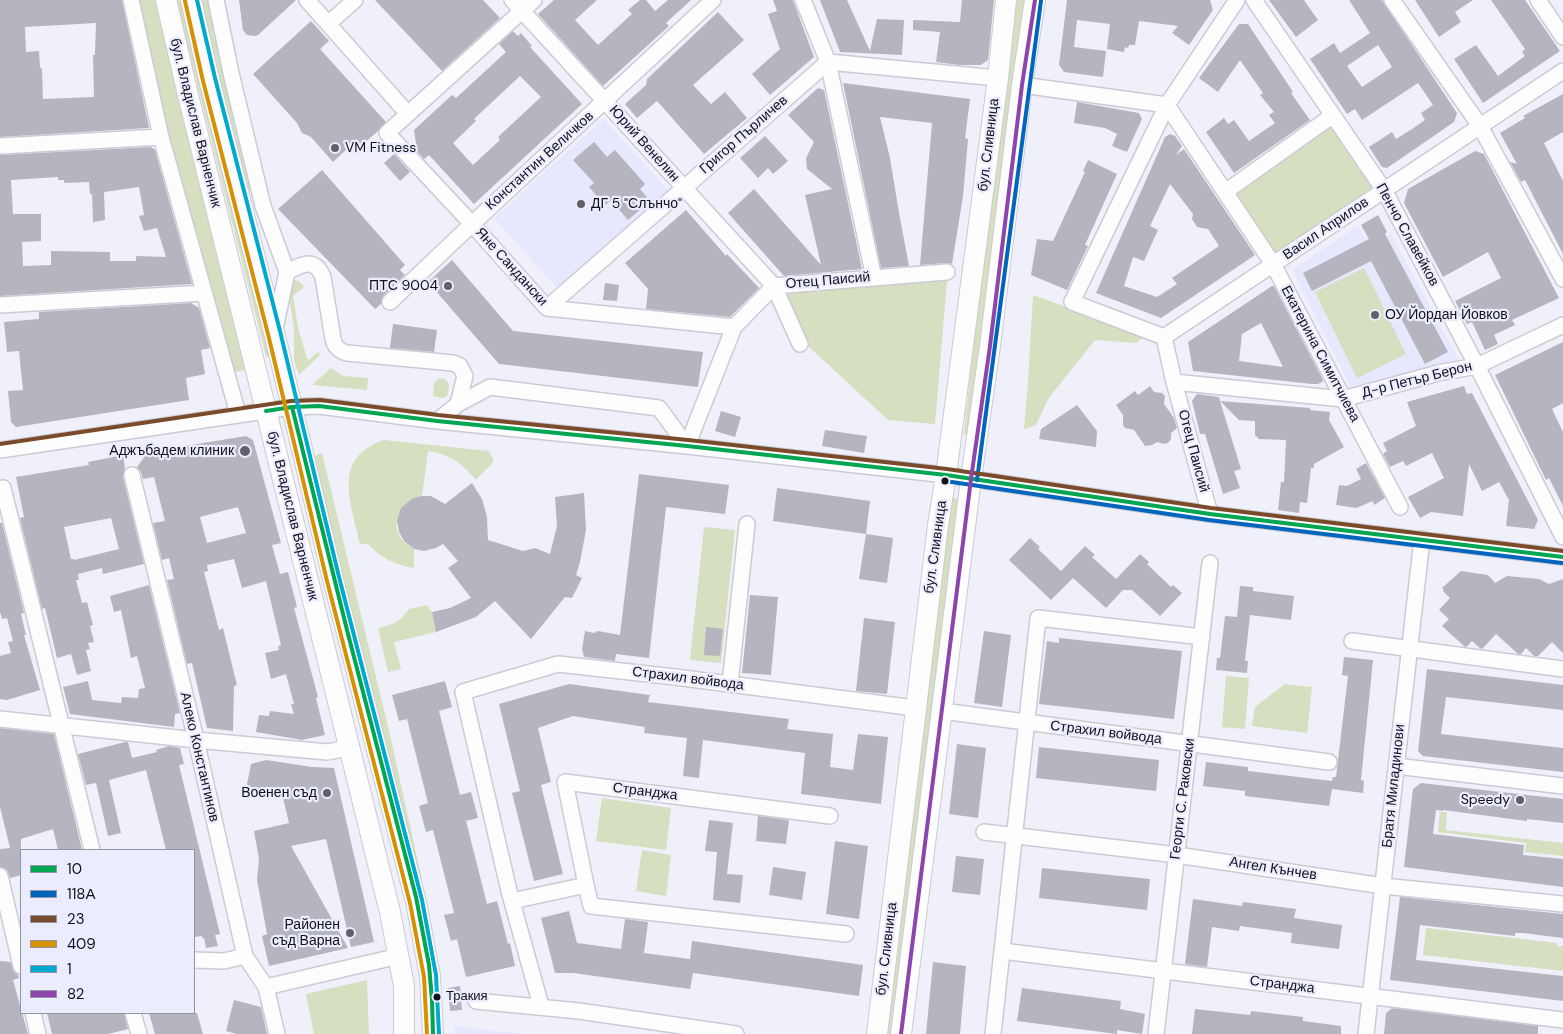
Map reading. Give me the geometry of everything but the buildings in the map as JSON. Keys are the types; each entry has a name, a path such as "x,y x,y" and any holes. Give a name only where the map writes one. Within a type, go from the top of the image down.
{"main road":[{"name":"бул. Владислав Варненчик","path":"166,0 399,956 404,986 404,1034"},
{"name":"бул. Владислав Варненчик","path":"191,0 338,598 416,902 430,976 433,1034"},
{"name":"бул. Сливница","path":"877,1034 915,708 998,78 1006,0"},
{"name":"бул. Сливница","path":"901,1034 1022,85 1035,0"}],"street":[{"path":"131,0 161,137 238,414"},
{"path":"216,0 231,73 264,206 287,272 274,332"},
{"path":"307,0 408,114 517,6 534,0"},
{"path":"328,24 355,0"},
{"name":"Константин Величков","path":"390,302 713,0"},
{"path":"803,0 828,62 874,278"},
{"path":"1164,337 1072,302 1167,105 1237,0"},
{"name":"Пенчо Славейков","path":"1254,0 1384,190 1477,366 1563,537"},
{"path":"1392,0 1480,126 1563,279"},
{"path":"1538,0 1563,37"},
{"name":"Юрий Венелин","path":"517,6 774,286 800,344"},
{"path":"828,62 998,78"},
{"name":"Григор Пърличев","path":"547,308 828,62"},
{"name":"Васил Априлов","path":"1164,337 1563,71"},
{"path":"1022,85 1167,105"},
{"name":"Екатерина Симитчиева","path":"1167,105 1273,264 1400,507"},
{"name":"Яне Сандански","path":"408,114 387,133 547,308 734,326"},
{"path":"1225,192 1332,116"},
{"path":"0,146 161,137"},
{"path":"287,272 307,264 313,265 321,272 333,339 340,350 347,353 453,363 460,366 465,376 458,404"},
{"name":"Отец Паисий","path":"687,446 734,326 774,286 948,272"},
{"path":"0,305 204,293"},
{"name":"Д-р Петър Берон","path":"1174,382 1343,399 1438,373 1477,366 1563,325"},
{"name":"Отец Паисий","path":"1164,337 1174,382 1210,514"},
{"path":"437,421 458,404 490,387 659,408 687,446"},
{"name":"Отец Паисий","path":"0,450 238,414 292,407 319,406 437,421 687,446 971,479 1210,514 1563,557"},
{"name":"Алеко Константинов","path":"132,476 196,740 245,956 266,987 277,1034"},
{"path":"3,488 92,849"},
{"path":"730,684 747,524"},
{"name":"Братя Миладинови","path":"1366,1034 1422,539"},
{"name":"Георги С. Раковски","path":"1156,1034 1210,563"},
{"path":"993,1034 1038,618 1202,637"},
{"path":"1352,641 1563,669"},
{"name":"Страхил войвода","path":"512,901 463,692 558,664 915,708"},
{"name":"Страхил войвода","path":"942,711 1329,762"},
{"path":"0,719 328,752 349,748"},
{"path":"1396,766 1563,786"},
{"name":"Странджа","path":"830,816 565,782 591,906 846,934"},
{"name":"Ангел Кънчев","path":"984,832 1177,855 1383,886 1563,904"},
{"path":"0,876 20,962"},
{"path":"541,1006 512,901 586,885"},
{"name":"Странджа","path":"1002,951 1563,1020"},
{"path":"195,960 224,961 245,956"},
{"path":"266,987 399,956"},
{"path":"476,1001 541,1006 736,1034"},
{"path":"32,1014 38,1034"},
{"path":"133,1014 139,1034"}],"shaded area":[{"name":"ДГ 5 \"Слънчо\"","path":"604,119 668,190 558,289 494,218"},
{"name":"ОУ Йордан Йовков","path":"1358,226 1369,245 1391,234 1459,360 1351,387 1292,270"},
{"path":"454,1026 523,1034 454,1034"}],"green space":[{"path":"131,0 157,0 249,369 226,374"},
{"path":"176,0 181,0 200,84 272,355 266,357"},
{"path":"202,0 216,0 259,188 246,191 219,82"},
{"path":"1005,0 1024,0 1013,85 977,436 964,434 987,214"},
{"path":"1331,125 1373,187 1273,254 1231,193"},
{"path":"1364,268 1406,354 1357,378 1315,292"},
{"path":"293,280 299,281 304,287 293,296 298,328 307,358 309,360 318,352 320,355 299,375 294,360 294,328 289,295"},
{"path":"947,281 935,424 888,420 807,345 785,293"},
{"path":"1033,295 1146,336 1136,343 1095,340 1048,399 1036,425 1024,429 1028,382"},
{"path":"331,368 343,376 368,378 367,390 312,385"},
{"path":"439,378 445,379 449,384 448,395 443,398 433,396 434,383"},
{"path":"384,440 489,451 494,461 476,480 455,460 442,454 428,451 422,496 408,503 403,508 397,521 399,535 404,542 414,549 414,568 389,560 368,544 360,544 352,513 349,483 351,470 357,458 367,448"},
{"path":"322,453 390,735 422,880 434,944 430,947 309,458"},
{"path":"943,497 968,500 901,1034 877,1034"},
{"path":"704,527 735,530 721,663 690,660"},
{"path":"427,605 432,612 436,632 394,642 401,669 388,672 378,628 393,624 402,618 409,609"},
{"path":"1226,676 1249,678 1245,729 1222,727"},
{"path":"1285,684 1312,687 1307,733 1252,726 1255,707"},
{"path":"602,798 671,808 666,850 596,841"},
{"path":"1440,812 1447,812 1446,830 1563,843 1563,856 1525,852 1526,843 1438,832"},
{"path":"642,850 671,855 666,896 636,891"},
{"path":"1426,928 1557,943 1557,946 1563,946 1563,971 1423,955"},
{"path":"367,980 369,1034 314,1034 306,994"}],"transit line":[{"name":"1","path":"197,0 339,577 422,900 436,975 439,1034"},
{"name":"82","path":"901,1034 1022,85 1035,0"},
{"name":"409","path":"185,1 203,81 268,334 327,581 410,903 424,977 427,1034"},
{"name":"118А","path":"977,480 1041,1"},
{"name":"23","path":"0,444 291,401 320,400 438,415 688,440 947,469 1211,508 1563,551"},
{"name":"10","path":"266,411 292,407 319,406 437,421 687,446 946,475 1210,514 1563,557"},
{"name":"10","path":"292,407 416,897 429,965 433,1034"},
{"name":"118А","path":"945,481 1209,520 1562,563"}],"place":[{"name":"VM Fitness","path":"335,148"},
{"name":"ДГ 5 \"Слънчо\"","path":"581,204"},
{"name":"ПТС 9004","path":"448,286"},
{"name":"ОУ Йордан Йовков","path":"1375,315"},
{"name":"Аджъбадем клиник","path":"245,451"},
{"name":"Военен съд","path":"327,793"},
{"name":"Speedy","path":"1520,800"},
{"name":"Районен съд Варна","path":"350,933"},
{"name":"Тракия","path":"437,997"}]}
